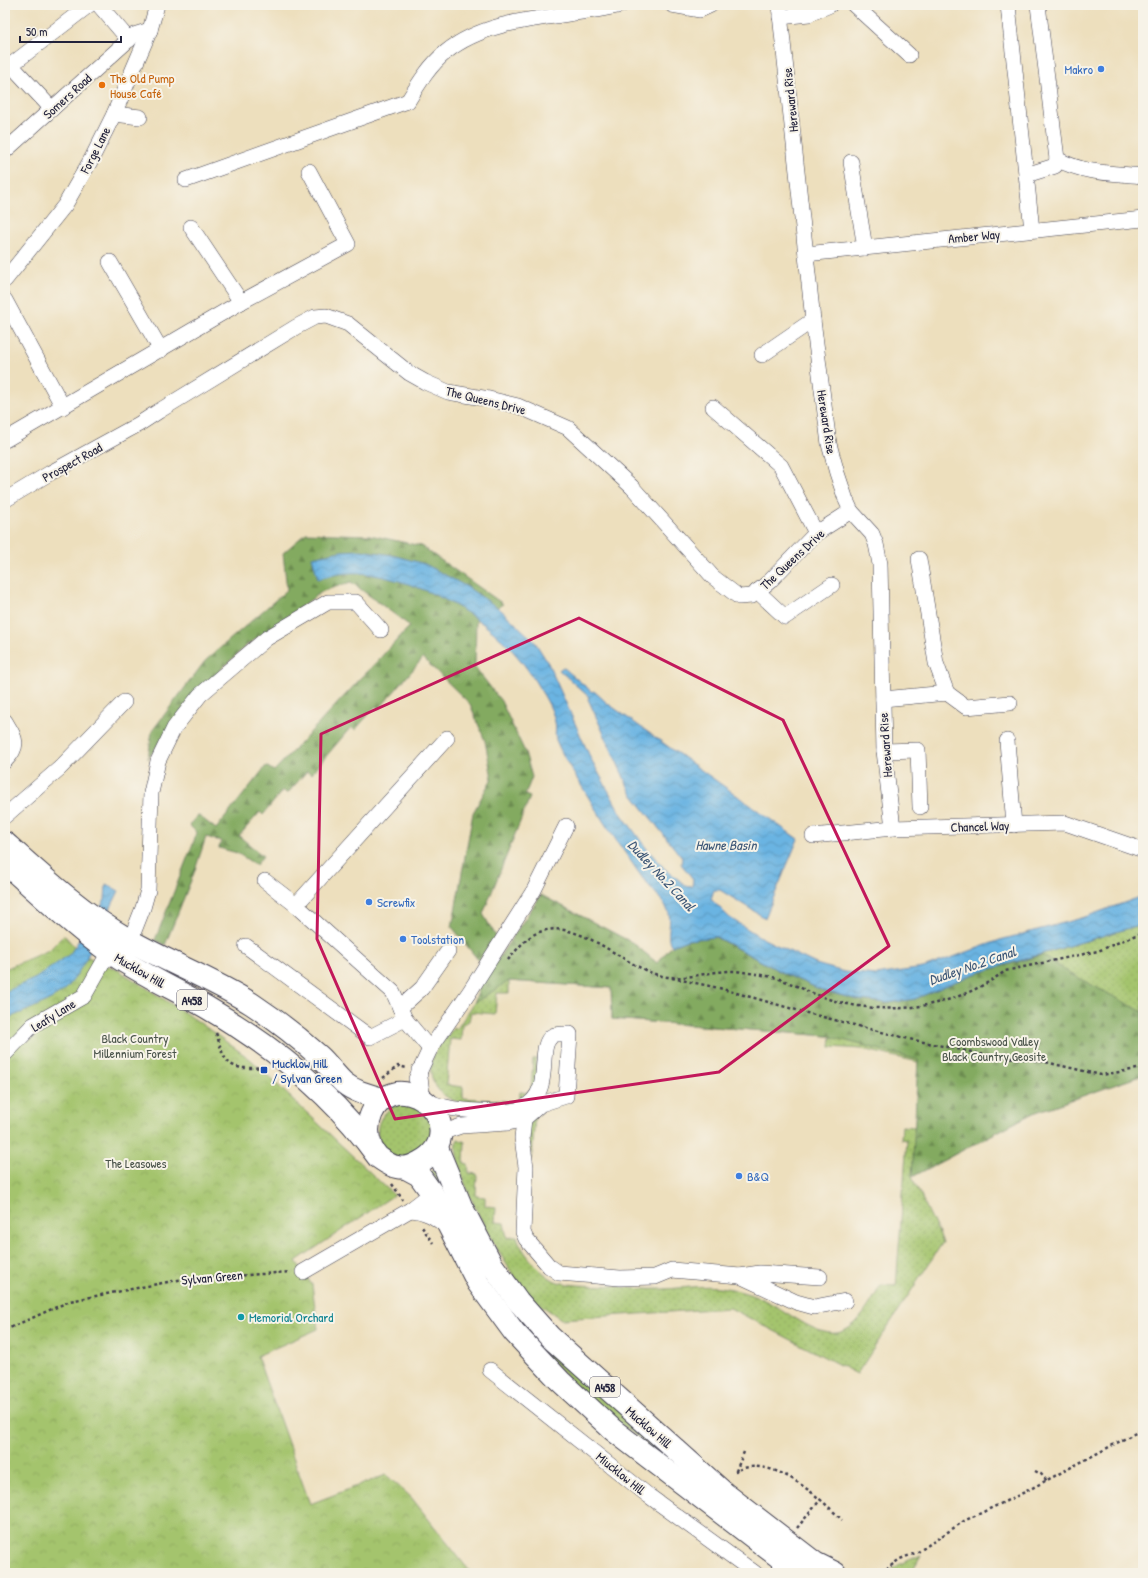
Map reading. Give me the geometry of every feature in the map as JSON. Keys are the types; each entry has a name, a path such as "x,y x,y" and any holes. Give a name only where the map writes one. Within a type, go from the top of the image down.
{"highway":[{"name":"Mucklow Hill","path":"5,843 90,917 130,941 213,982 251,1004 282,1025 320,1057 344,1083 359,1092 380,1089"},
{"name":"Mucklow Hill","path":"5,863 86,934 109,952 206,1007 259,1041 322,1092 384,1161 396,1167 406,1168 419,1175 432,1193 478,1283 510,1326 560,1381 613,1430 798,1573"},
{"path":"371,1146 368,1138 368,1122 380,1089 416,1097"},
{"name":"Mucklow Hill","path":"416,1097 435,1112 440,1125 438,1142 461,1206 492,1265 533,1319 550,1337 724,1493 815,1563 835,1573"},
{"path":"406,1168 430,1157 438,1142"}],"street":[{"path":"52,108 11,65 89,5"},
{"path":"98,5 129,40"},
{"name":"Forge Lane","path":"5,280 65,205 114,114 150,30 157,5"},
{"path":"186,180 408,101 428,71 445,53 463,40 521,20 557,17 621,5"},
{"path":"672,5 700,10 711,5"},
{"path":"780,11 809,14 830,5"},
{"path":"854,5 909,55"},
{"path":"1008,5 1032,230"},
{"path":"1026,174 1055,166 1057,159 1038,5"},
{"name":"Hereward Rise","path":"780,11 813,320 829,444 837,473 851,511 872,534 876,544 880,564 884,751 893,828"},
{"name":"Somers Road","path":"5,151 134,35 150,30"},
{"path":"114,114 140,116"},
{"path":"1057,159 1073,168 1087,171 1143,176"},
{"path":"851,162 865,248"},
{"path":"5,440 241,302 348,244 309,171"},
{"name":"Amber Way","path":"806,254 1143,219"},
{"path":"191,226 241,302"},
{"path":"110,262 161,350"},
{"path":"5,300 63,407"},
{"name":"The Queens Drive","path":"139,424 296,327 315,317 326,316 348,324 409,373 425,382 448,392 518,406 568,428 632,487 713,576 732,593 739,597 752,596 770,581 816,533 851,511"},
{"path":"762,354 813,320"},
{"path":"713,407 781,466 816,533"},
{"name":"Prospect Road","path":"5,500 50,473 139,424"},
{"path":"918,559 936,663 947,693 966,707 1010,703"},
{"path":"757,592 785,617 832,585"},
{"path":"130,941 143,908 148,890 151,793 158,761 174,728 200,695 267,638 328,602 356,602 381,630"},
{"path":"883,699 947,693"},
{"path":"5,816 60,768 124,702"},
{"path":"5,721 13,735 16,746 5,761"},
{"path":"296,905 447,738"},
{"path":"1007,741 1014,825"},
{"path":"884,751 918,750 920,807"},
{"name":"Chancel Way","path":"813,836 893,828 1065,823 1143,850"},
{"path":"438,1142 444,1132 461,1126 492,1125 524,1119 541,1104 566,1096 570,1034 557,1035 549,1040 545,1056 541,1088 538,1094 521,1108 495,1111 459,1109 446,1107 416,1097 414,1069 430,1049 470,991 534,890 566,826"},
{"path":"265,881 296,905 393,992 402,1013 430,1049"},
{"path":"246,946 370,1037 402,1013 448,951"},
{"name":"Leafy Lane","path":"5,1054 33,1025 84,996 109,952"},
{"path":"524,1119 523,1147 526,1167 523,1232 526,1239 554,1270 567,1274 620,1278 655,1277 672,1270 740,1276 760,1274 820,1276"},
{"path":"492,1125 514,1137 523,1147"},
{"path":"414,1215 432,1193"},
{"path":"303,1272 421,1210 431,1214 452,1232"},
{"path":"740,1276 796,1302 814,1307 845,1301"},
{"name":"Miucklow Hill","path":"490,1370 649,1496 754,1573"}],"path":[{"path":"506,961 536,933 551,929 565,931 601,944 646,970 662,976 719,988 902,1037 981,1054 1041,1061 1101,1075 1143,1068"},
{"path":"662,976 683,977 741,971 784,980 799,988 836,1002 869,1008 900,1010 917,1008 964,994 994,979 1005,971 1098,951 1143,932"},
{"path":"213,1028 217,1034 223,1057 230,1064 239,1067 259,1067 268,1069"},
{"path":"380,1089 383,1078 398,1066 414,1069"},
{"path":"414,1215 433,1244"},
{"name":"Sylvan Green","path":"5,1330 70,1301 178,1280 250,1274 303,1272"},
{"path":"1140,1415 1143,1422"},
{"path":"881,1573 900,1559 918,1552 964,1521 1047,1481 1143,1429"},
{"path":"744,1452 736,1471 744,1467 753,1466 770,1469 797,1482 821,1499 842,1520"},
{"path":"1035,1471 1041,1474 1047,1481"},
{"path":"786,1541 821,1499"}],"highlighted area":[{"path":"579,618 783,720 889,946 719,1072 395,1119 317,939 321,734"}],"green space":[{"path":"306,533 370,535 421,546 503,604 476,620 475,667 501,701 525,752 532,777 525,795 530,797 483,914 496,936 479,961 452,927 473,813 492,778 485,741 470,704 423,658 379,709 376,706 355,730 351,727 311,774 307,771 287,794 283,790 263,815 260,812 239,836 263,856 256,865 237,853 219,848 221,841 206,837 194,873 165,945 155,940 197,833 189,825 198,815 216,829 266,766 274,771 410,626 351,582 323,591 246,646 190,699 148,759 152,731 205,661 287,590 283,553"},
{"name":"Coombswood Valley Black Country Geosite","path":"541,895 633,943 657,963 672,946 687,940 715,937 785,974 824,991 859,1000 897,1002 915,999 971,975 1143,924 1143,1075 1033,1113 912,1177 943,1242 857,1374 730,1308 561,1319 539,1304 527,1293 493,1241 480,1218 460,1171 456,1152 458,1139 465,1142 464,1163 468,1164 469,1173 477,1174 476,1196 485,1197 485,1206 496,1207 495,1222 504,1223 507,1238 517,1236 527,1256 539,1269 552,1279 572,1285 586,1286 615,1286 645,1289 699,1286 726,1288 763,1299 819,1331 837,1333 845,1330 858,1321 881,1285 896,1286 907,1140 901,1139 902,1126 915,1127 918,1062 862,1049 830,1047 831,1037 828,1036 612,1019 612,988 509,981 509,993 497,993 495,1014 471,1012 469,1021 462,1025 461,1040 450,1039 446,1085 463,1087 463,1098 519,1102 520,1092 531,1093 533,1059 537,1059 535,1090 528,1099 511,1106 461,1106 462,1103 447,1097 436,1086 431,1072 433,1056 448,1034 454,1028 457,1029 474,1003 488,994 481,984"},
{"name":"Coombswood Valley Black Country Geosite","path":"541,895 633,943 657,963 672,946 687,940 715,937 785,974 824,991 859,1000 888,1003 915,999 971,975 1042,955 1071,974 1143,1012 1143,1075 1033,1113 912,1177 918,1060 828,1036 612,1019 611,988 509,981 474,1003 481,984"},
{"path":"64,935 81,954 120,971 196,1020 250,1059 394,1195 296,1261 312,1285 318,1329 257,1356 310,1504 386,1475 411,1497 471,1573 5,1573 5,969 49,950"},
{"path":"406,1103 416,1105 432,1123 427,1149 401,1160 385,1151 380,1143 378,1127 384,1114 398,1105"},
{"path":"535,1114 532,1159 527,1127"},
{"path":"436,1168 471,1243 701,1485 593,1403 520,1329 455,1224 436,1179 430,1172"},
{"path":"921,1555 911,1573 886,1573 900,1564"}],"water":[{"path":"361,550 392,555 425,564 467,587 501,610 535,642 548,663 591,759 620,812 647,849 665,869 688,887 692,886 693,879 681,864 682,858 631,793 588,699 589,697 559,670 563,667 607,703 798,839 765,918 720,890 714,890 711,899 730,918 762,938 816,964 844,972 876,975 923,968 1000,940 1082,918 1143,896 1143,924 971,975 915,999 888,1003 859,1000 824,991 785,974 716,937 687,940 672,946 669,938 670,918 667,909 641,876 568,765 556,740 556,724 550,706 520,660 503,641 482,623 460,608 435,595 385,577 360,573 339,574 318,579 312,557 341,551"},
{"path":"106,884 119,891 89,953 68,987 48,1001 5,1019 5,992 36,978 70,954 105,900"}],"waterway":[{"path":"5,8 11,5"}],"place":[{"name":"Makro","path":"1101,69"},
{"name":"The Old Pump House Café","path":"102,85"},
{"name":"Screwfix","path":"369,902"},
{"name":"Toolstation","path":"403,939"},
{"name":"Mucklow Hill / Sylvan Green","path":"264,1070"},
{"name":"B&Q","path":"739,1176"},
{"name":"Memorial Orchard","path":"241,1317"}],"water label":[{"name":"Hawne Basin","path":"726,844"},
{"name":"Dudley No.2 Canal","path":"662,875"},
{"name":"Dudley No.2 Canal","path":"972,965"}],"park label":[{"name":"Black Country Millennium Forest","path":"135,1046"},
{"name":"The Leasowes","path":"136,1163"}]}
